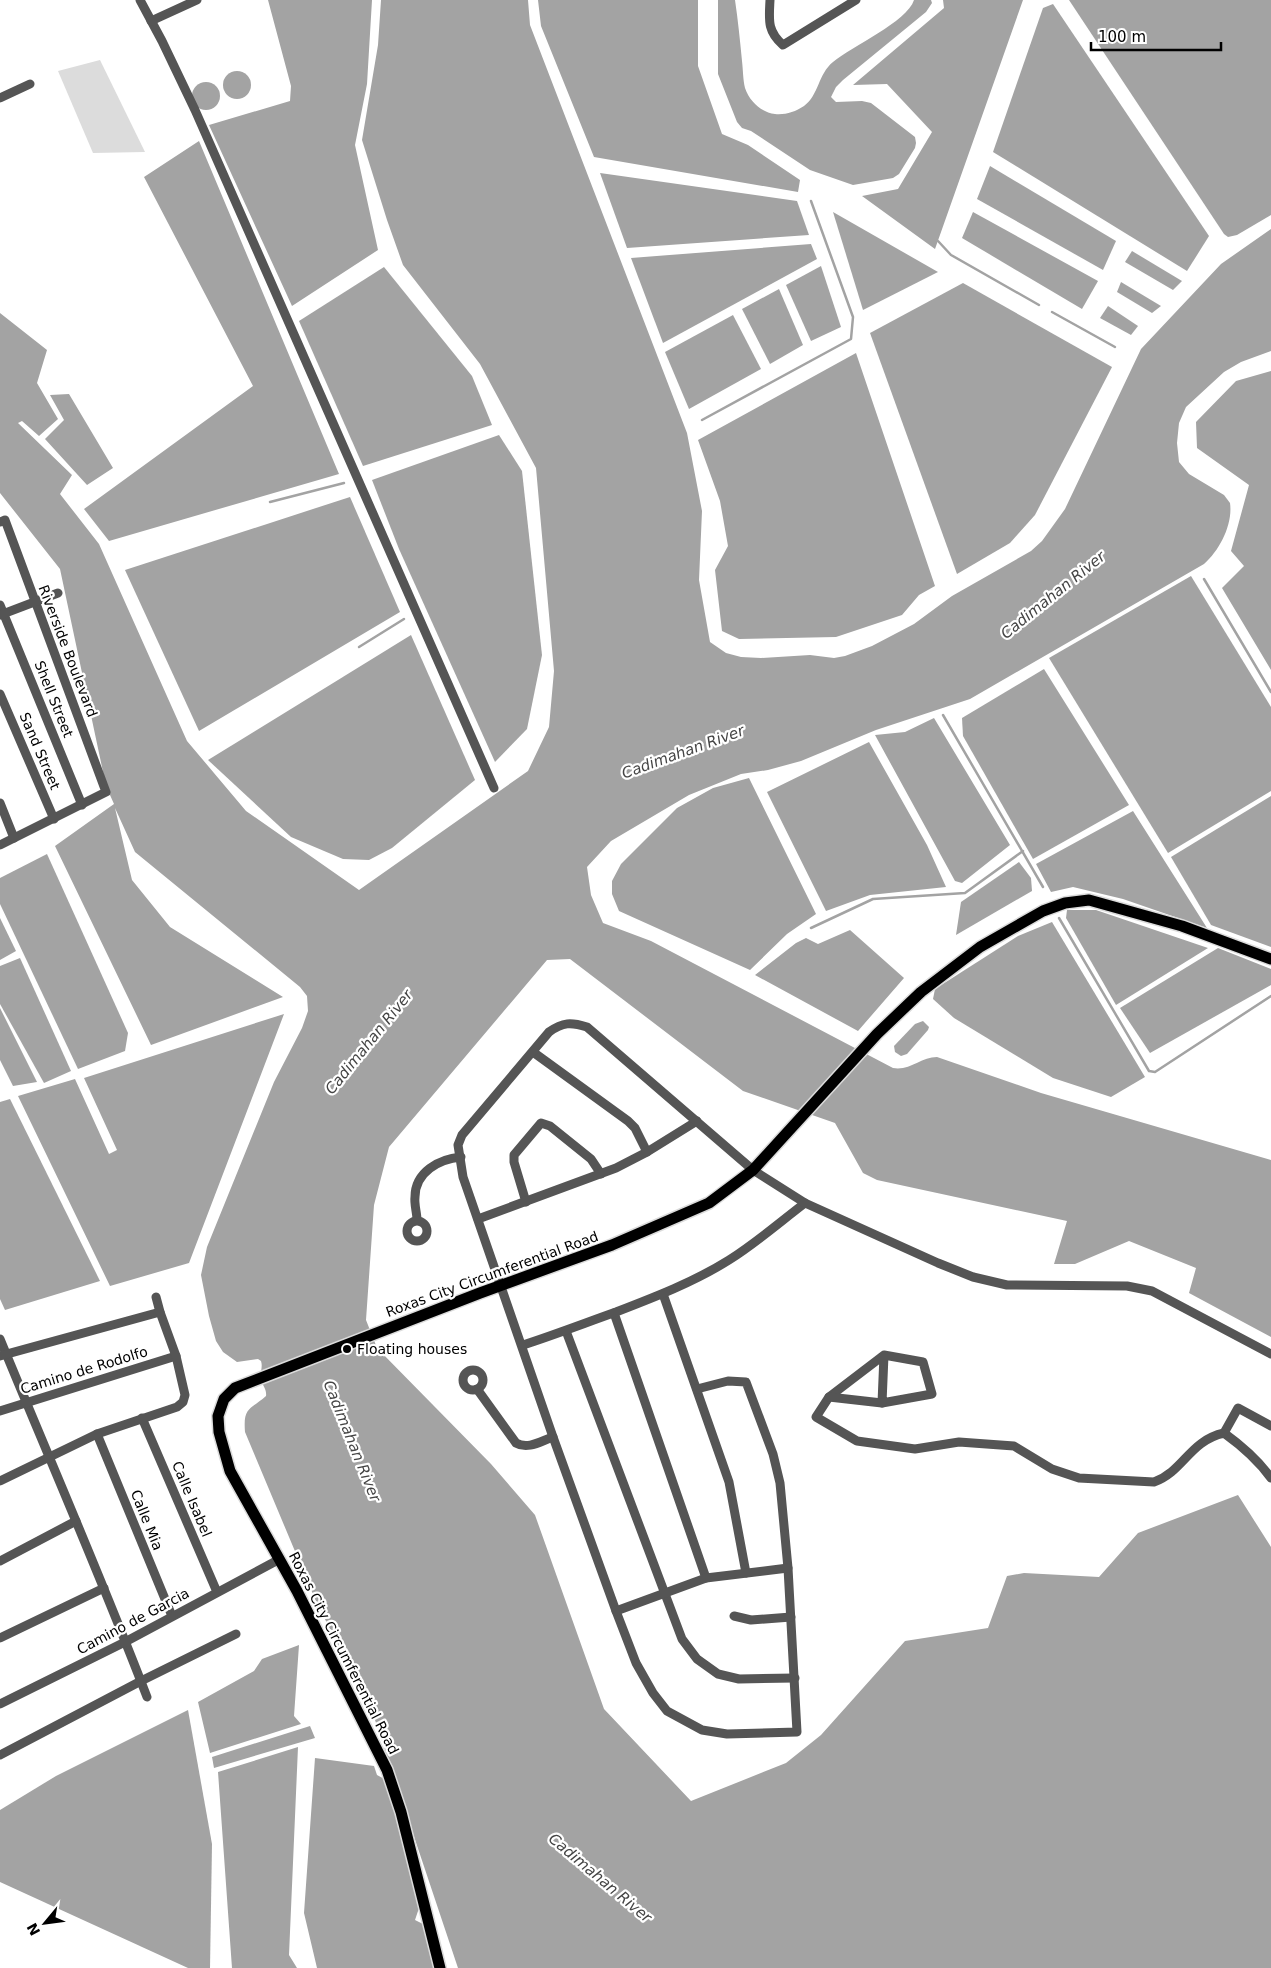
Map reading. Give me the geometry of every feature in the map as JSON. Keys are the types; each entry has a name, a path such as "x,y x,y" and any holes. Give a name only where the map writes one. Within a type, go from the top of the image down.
{"main road":[{"name":"Roxas City Circumferential Road","path":"440,1968 401,1812 387,1770 297,1591 230,1471 219,1432 218,1416 224,1399 235,1388 254,1380 612,1245 709,1203 753,1170 877,1034 920,992 980,946 1044,911 1065,903 1089,900 1182,926 1271,958"}],"street":[{"path":"140,0 207,137 494,788"},
{"path":"150,21 163,17 197,0"},
{"path":"770,0 769,21 771,33 783,45 856,0"},
{"path":"0,98 30,84"},
{"name":"Riverside Boulevard","path":"2,521 35,602 106,792 82,804"},
{"path":"2,614 58,593"},
{"name":"Shell Street","path":"0,604 2,614 82,804"},
{"name":"Sand Street","path":"0,694 54,819"},
{"path":"0,803 14,838"},
{"path":"0,845 82,804"},
{"path":"697,1389 728,1380 746,1382 773,1454 780,1483 788,1568 796,1678 797,1732 727,1734 702,1730 667,1711 653,1693 636,1663 616,1610 463,1177 458,1145 462,1135 549,1032 568,1022 587,1027 753,1170 805,1202 973,1277 1007,1285 1127,1286 1152,1291 1271,1354"},
{"path":"533,1052 628,1121 635,1128 647,1152"},
{"path":"478,1219 601,1174 647,1152 697,1121"},
{"path":"526,1202 514,1162 514,1155 541,1123 550,1126 591,1159 601,1174"},
{"path":"417,1220 414,1196 422,1177 437,1162 460,1157"},
{"path":"523,1345 664,1294 729,1260 762,1237 805,1202"},
{"path":"664,1294 729,1482 746,1573"},
{"path":"0,1481 97,1434 177,1407 183,1402 185,1395 176,1356 156,1297"},
{"path":"3,1355 160,1312"},
{"path":"614,1312 706,1578"},
{"path":"566,1331 682,1639 697,1659 718,1674 739,1679 796,1678"},
{"path":"0,1339 3,1355 76,1521 147,1698"},
{"name":"Camino de Rodolfo","path":"0,1411 176,1356"},
{"path":"829,1397 882,1403 932,1394 923,1362 884,1356 829,1397 816,1418 857,1441 915,1449 959,1442 1014,1446 1052,1469 1079,1478 1154,1482 1165,1478 1197,1446 1210,1436 1224,1433 1267,1465 1271,1478"},
{"path":"882,1403 884,1356"},
{"path":"477,1389 516,1443 528,1446 554,1437"},
{"path":"1224,1433 1238,1408 1271,1426"},
{"name":"Calle Isabel","path":"142,1418 217,1592"},
{"name":"Calle Mia","path":"97,1434 172,1616"},
{"path":"0,1561 76,1521"},
{"name":"Camino de Garcia","path":"0,1704 125,1642 278,1560"},
{"path":"616,1610 706,1578 788,1568"},
{"path":"0,1638 104,1588"},
{"path":"734,1616 751,1620 791,1617"},
{"path":"0,1755 141,1681 236,1634"}],"shaded area":[{"path":"100,60 145,152 93,153 58,71"}],"water":[{"path":"268,0 372,0 367,84 355,145 378,250 292,306 209,125 290,101 291,86"},
{"name":"Cadimahan River","path":"381,0 528,0 530,25 687,433 702,511 699,580 710,642 726,653 741,657 761,658 810,655 834,658 845,656 872,646 914,624 952,596 1031,551 1042,541 1065,509 1141,349 1221,264 1271,229 1271,351 1241,362 1224,372 1186,407 1179,423 1177,443 1179,462 1189,474 1224,495 1230,503 1229,519 1224,536 1215,552 1204,564 970,699 876,730 801,761 768,770 741,774 689,795 611,841 587,867 591,895 603,923 651,941 893,1068 905,1068 926,1059 937,1057 1041,1093 1271,1160 1271,1337 1189,1293 1196,1268 1129,1241 1075,1264 1054,1264 1067,1221 877,1180 863,1173 835,1123 743,1091 570,959 547,960 389,1147 374,1205 366,1320 377,1348 491,1464 535,1515 604,1709 691,1801 786,1763 821,1735 905,1641 988,1628 1007,1576 1024,1573 1099,1577 1138,1533 1238,1495 1271,1547 1271,1968 458,1968 375,1720 315,1599 245,1432 247,1413 266,1396 261,1379 261,1361 258,1359 237,1362 223,1352 216,1341 201,1275 207,1247 274,1082 302,1028 308,1011 307,996 300,987 135,852 115,808 132,880 170,927 283,997 151,1045 55,846 114,804 106,786 60,569 0,493 0,313 47,350 37,383 58,419 39,436 22,421 18,423 72,475 60,494 99,544 187,741 246,811 359,890 528,771 549,727 554,671 536,468 480,364 403,265 387,220 362,140 378,45"},
{"path":"538,0 698,0 698,66 722,134 748,145 800,180 798,192 594,157 541,26"},
{"path":"718,0 735,0 744,82 747,93 761,109 779,114 790,113 804,106 813,96 824,72 833,62 901,17 914,0 931,0 932,3 926,12 843,80 836,87 831,97 836,102 862,101 871,103 915,137 915,148 899,174 893,178 853,185 810,170 751,131 742,128 737,122 718,74"},
{"path":"943,0 1023,0 935,249 862,196 898,189 932,132 887,84 853,85 944,8"},
{"path":"1069,0 1271,0 1271,215 1237,235 1228,237 1224,234"},
{"path":"1053,4 1209,236 1187,271 993,152 1043,8"},
{"path":"237,71 247,75 251,85 247,95 237,99 227,95 223,85 227,75"},
{"path":"206,82 216,86 220,96 216,106 206,110 196,106 192,96 196,86"},
{"path":"199,141 339,474 109,541 84,509 253,386 144,177"},
{"path":"990,166 1116,241 1103,270 977,199"},
{"path":"600,173 797,201 809,235 627,248"},
{"path":"833,212 938,272 863,310"},
{"path":"973,212 1098,281 1082,309 962,238"},
{"path":"811,244 817,259 663,343 631,258"},
{"path":"1132,251 1182,281 1173,290 1125,262"},
{"path":"821,266 841,327 811,341 786,285"},
{"path":"384,267 472,376 492,425 363,466 299,321"},
{"path":"1121,282 1161,306 1152,313 1117,292"},
{"path":"963,283 1112,367 1035,515 1010,543 957,574 870,333"},
{"path":"779,289 803,345 770,364 742,309"},
{"path":"1108,306 1138,326 1131,335 1100,318"},
{"path":"733,315 761,369 689,409 665,352"},
{"path":"856,353 935,586 919,595 902,615 836,637 739,639 722,631 715,570 728,546 720,501 698,440"},
{"path":"1271,371 1271,670 1222,588 1244,566 1231,551 1249,485 1197,448 1196,422 1236,381"},
{"path":"69,394 113,468 87,485 45,439 64,420 50,395"},
{"path":"499,435 522,471 542,655 527,729 495,762 399,549 372,480"},
{"path":"350,497 400,612 199,731 125,570"},
{"path":"1191,576 1271,707 1271,791 1168,853 1049,658"},
{"path":"411,635 475,780 392,848 369,860 343,859 291,837 208,760"},
{"path":"1044,669 1129,805 1033,859 963,736 962,718"},
{"path":"934,718 1010,845 962,883 955,881 875,735 905,732"},
{"path":"869,742 927,845 946,887 870,895 826,911 767,792"},
{"path":"749,778 816,914 787,934 750,970 619,911 612,894 612,881 621,864 677,808 713,788"},
{"path":"1271,796 1271,947 1211,925 1171,857"},
{"path":"1133,811 1207,928 1123,899 1073,887 1051,892 1036,864"},
{"path":"47,854 128,1033 125,1051 78,1069 0,904 0,878"},
{"path":"1019,862 1031,878 1032,891 956,935 961,902"},
{"path":"1067,910 1096,910 1208,948 1116,1005 1066,918"},
{"path":"0,918 16,951 0,960"},
{"path":"1052,922 1145,1077 1111,1097 1053,1078 954,1018 933,999 935,989 1018,936"},
{"path":"850,930 904,978 858,1031 755,975 796,943 806,938 818,944"},
{"path":"1218,948 1271,969 1271,985 1150,1053 1120,1008"},
{"path":"20,958 71,1071 44,1083 0,1004 0,966"},
{"path":"0,1008 37,1082 13,1086 0,1060"},
{"path":"284,1014 189,1263 110,1286 18,1096 75,1079 109,1154 117,1150 84,1078"},
{"path":"923,1021 929,1027 928,1030 907,1054 901,1056 895,1052 894,1046 915,1024"},
{"path":"10,1099 100,1281 5,1310 0,1299 0,1102"},
{"path":"299,1645 294,1716 301,1724 210,1753 198,1702 254,1671 262,1659"},
{"path":"188,1710 212,1844 210,1968 188,1968 0,1882 0,1810 56,1776"},
{"path":"310,1726 315,1738 214,1768 212,1757"},
{"path":"298,1747 289,1955 297,1968 232,1968 218,1772"},
{"path":"315,1758 374,1766 377,1775 388,1781 422,1899 415,1920 429,1927 437,1968 317,1968 304,1913"}],"waterway":[{"path":"702,420 851,339 853,317 811,201"},
{"path":"938,241 951,255 1039,305"},
{"path":"1052,312 1115,347"},
{"path":"270,502 344,483"},
{"path":"1204,579 1271,692"},
{"path":"359,647 404,619"},
{"path":"943,715 1043,887"},
{"path":"811,928 873,899 965,893 1023,851"},
{"path":"1059,918 1149,1071 1155,1072 1271,996"}],"place":[{"name":"Floating houses","path":"347,1349"}]}
